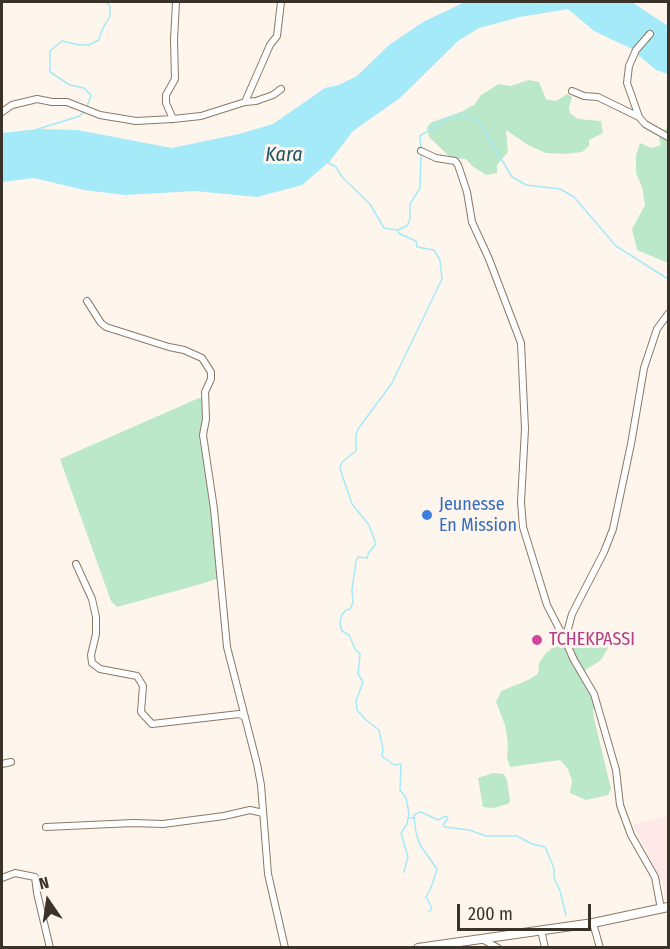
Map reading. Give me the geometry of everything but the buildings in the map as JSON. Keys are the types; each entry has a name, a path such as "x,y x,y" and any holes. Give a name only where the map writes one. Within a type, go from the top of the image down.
{"main road":[{"path":"418,948 593,923 665,908"}],"street":[{"path":"173,119 166,103 166,95 175,79 176,2"},
{"path":"245,102 270,45 277,36 281,2"},
{"path":"650,34 636,50 627,75 631,97 639,117 645,124 669,137"},
{"path":"2,112 12,105 37,99 67,102 100,115 136,121 173,119 201,116 245,102 256,101 273,95 281,89"},
{"path":"573,91 584,96 598,97 639,117"},
{"path":"421,151 436,158 455,161 458,165 466,186 472,222 489,259 521,343 525,429 521,502 523,526 547,605 574,660 594,694 616,770 620,805 631,835 655,877 665,908"},
{"path":"87,301 106,327 184,350 202,358 211,372 211,379 205,392 204,435 214,509 227,647 257,764 268,874 285,948"},
{"path":"565,640 572,614 604,552 613,529 644,368 657,329 669,314"},
{"path":"76,564 92,599 96,617 92,663 100,669 137,676 143,686 141,712 152,724 239,714 245,718"},
{"path":"2,764 11,762"},
{"path":"46,827 163,824 250,810 263,813"},
{"path":"2,878 15,873 35,877 50,948"},
{"path":"593,923 600,948"},
{"path":"541,930 545,948"},
{"path":"482,939 498,948"}],"shaded area":[{"path":"668,815 668,901 665,900 663,883 633,825"}],"green space":[{"path":"528,80 539,82 546,99 556,101 567,94 572,97 570,113 578,119 601,121 603,133 589,140 589,146 582,152 566,154 546,153 528,145 506,130 508,152 497,165 497,173 486,175 466,159 451,158 429,137 427,128 430,123 474,105 481,95 499,84 511,86"},
{"path":"668,126 668,263 637,250 632,229 645,205 642,187 636,173 636,155 640,143 651,148 661,145 659,138"},
{"path":"201,398 205,418 202,427 219,575 216,579 201,584 117,607 111,601 60,459"},
{"path":"582,636 605,640 608,648 601,660 581,673 596,705 593,710 594,718 611,789 608,795 586,800 570,793 572,781 568,769 560,760 510,767 507,758 508,744 505,725 496,702 501,691 538,674 539,663 546,653 559,642"},
{"path":"493,773 504,774 510,801 508,804 493,808 483,807 478,778"}],"water":[{"name":"Kara","path":"465,2 632,2 668,26 668,74 656,70 630,48 594,31 568,9 520,17 479,28 458,41 400,98 353,131 330,161 302,185 257,197 195,191 125,195 84,190 34,178 2,182 2,133 38,129 77,130 172,148 239,134 273,124 325,88 339,85 357,76 389,45 423,22"}],"waterway":[{"path":"87,107 91,95 84,88 70,85 50,72 50,51 62,41 89,45 99,40 110,16 110,6 106,2"},
{"path":"38,129 80,116 85,111"},
{"path":"421,150 420,136 448,118 464,115 479,122 512,177 526,185 560,189 574,197 616,246 668,279"},
{"path":"327,162 336,167 342,177 370,204 384,228 397,230 407,226 410,219 410,204 420,188 421,155"},
{"path":"397,230 400,234 416,241 417,247 434,250 440,260 442,279 392,383 358,429 356,451 342,462 340,469 352,504 369,525 376,544 367,558 358,557 356,561 352,590 353,603 350,609 341,616 340,624 342,631 349,635 355,649 360,654 358,674 363,682 356,701 357,710 379,730 382,756 394,765 401,764 400,790 406,798 409,813 407,824 401,833 408,857 404,872"},
{"path":"408,818 413,818 415,814 421,812 438,820 446,816 448,818 443,825 445,827 469,830 486,836 517,836 532,844 545,847 554,868 554,878 566,915"},
{"path":"414,817 420,845 437,869 426,897 431,906 428,912"}],"place":[{"name":"Jeunesse En Mission","path":"427,515"},
{"name":"TCHEKPASSI","path":"537,640"}]}
